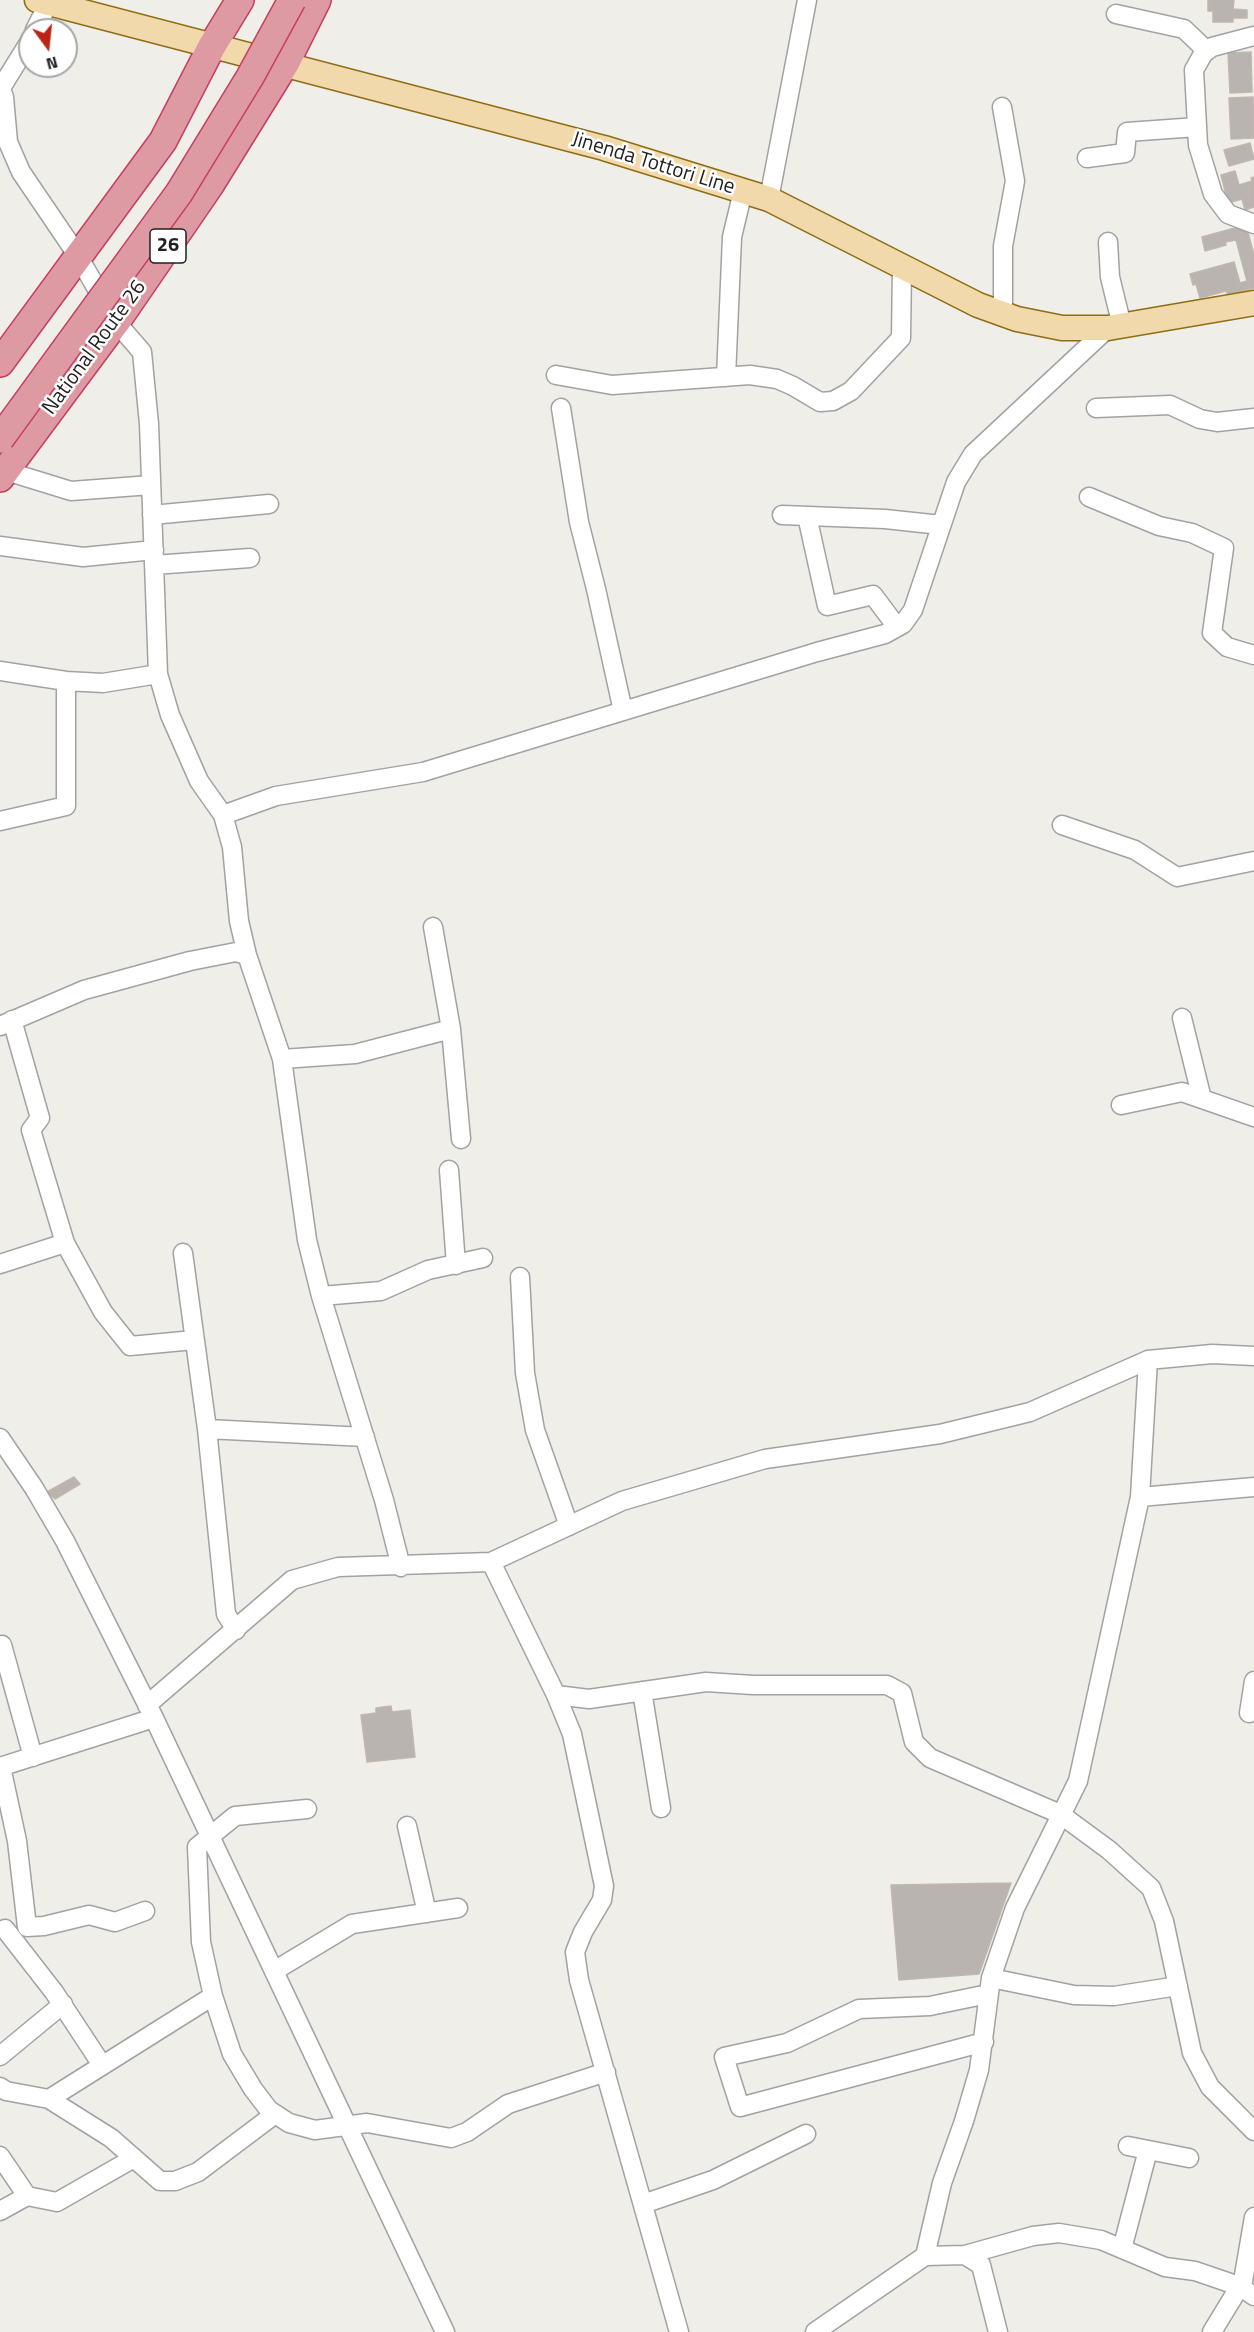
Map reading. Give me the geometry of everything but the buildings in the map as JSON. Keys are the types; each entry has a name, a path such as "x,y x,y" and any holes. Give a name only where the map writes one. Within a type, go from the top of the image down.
{"highway":[{"path":"0,363 163,141 212,46 240,0"},
{"name":"26","path":"0,439 179,193 250,77 292,0"},
{"name":"National Route 26","path":"3,475 116,322 210,184 285,64 317,0"}],"main road":[{"name":"Jinenda Tottori Line","path":"45,1 604,148 769,199 902,268 978,305 1003,314 1062,328 1115,327 1254,303"}],"street":[{"path":"769,199 807,0"},
{"path":"39,18 45,1"},
{"path":"1116,14 1184,29 1207,51"},
{"path":"1254,36 1212,47 1194,70 1198,144 1214,194 1228,214 1254,224"},
{"path":"18,59 0,87 4,97 8,142 21,172 78,256 116,322 142,352 149,424 158,674 170,716 199,781 223,815 232,847 239,921 247,955 282,1059 307,1240 321,1296 384,1500 401,1567"},
{"path":"1002,107 1015,181 1003,246 1003,314"},
{"path":"1087,158 1125,153 1127,132 1197,127"},
{"path":"726,377 732,237 743,191"},
{"path":"223,815 276,796 423,772 817,652 885,634 903,624 913,610 956,482 974,454 1115,327 1108,242"},
{"path":"556,375 612,385 750,375 777,379 820,402 833,401 851,391 901,338 902,268"},
{"path":"1096,408 1170,405 1200,419 1217,422 1254,418"},
{"path":"561,408 579,522 623,711"},
{"path":"3,475 71,491 152,485"},
{"path":"1089,497 1160,526 1192,533 1224,548 1212,633 1227,647 1254,655"},
{"path":"153,516 268,504"},
{"path":"782,515 885,519 941,525"},
{"path":"807,516 827,606 873,595 897,627"},
{"path":"0,546 83,556 250,558"},
{"path":"0,671 66,681 103,683 158,674"},
{"path":"0,821 66,806 66,681"},
{"path":"1062,825 1135,850 1176,877 1254,861"},
{"path":"433,927 451,1029 460,1139"},
{"path":"195,1340 130,1346 103,1312 65,1243 31,1130 40,1118 6,1023 84,990 189,961 236,952 247,955"},
{"path":"1182,1018 1202,1099"},
{"path":"282,1059 355,1054 451,1029"},
{"path":"1121,1106 1182,1092 1254,1117"},
{"path":"449,1170 456,1264"},
{"path":"0,1264 65,1243"},
{"path":"183,1253 207,1429 226,1614 236,1630"},
{"path":"321,1296 381,1291 428,1270 483,1258"},
{"path":"520,1277 525,1373 535,1430 568,1526"},
{"path":"27,1927 17,1841 1,1767 151,1712 292,1580 338,1567 401,1567 491,1562 622,1501 765,1459 940,1434 1030,1412 1148,1360 1212,1354 1254,1356"},
{"path":"925,2256 942,2183 979,2070 990,1986 1015,1908 1078,1780 1140,1497 1148,1360"},
{"path":"207,1429 365,1437"},
{"path":"0,1438 34,1488 65,1541 151,1712 445,2332"},
{"path":"1140,1497 1254,1487"},
{"path":"491,1562 556,1695 572,1734 604,1886 602,1900 583,1932 575,1952 579,1980 679,2332"},
{"path":"2,1645 33,1757"},
{"path":"556,1695 589,1699 706,1682 753,1685 887,1685 902,1693 914,1742 930,1758 1060,1814 1109,1850 1151,1888 1164,1921 1192,2053 1210,2087 1254,2131"},
{"path":"1250,1713 1254,1682"},
{"path":"642,1691 661,1808"},
{"path":"307,1809 235,1816 197,1847 201,1942 213,1996 232,2054 269,2110 289,2123 315,2130 348,2127 367,2122 451,2138 467,2132 508,2104 606,2072"},
{"path":"406,1826 427,1913"},
{"path":"274,1971 352,1924 458,1908"},
{"path":"2,1929 44,1926 89,1915 115,1923 145,1911"},
{"path":"2,1929 63,2004 102,2065"},
{"path":"984,2042 740,2107 724,2057 787,2043 859,2009 930,2006 990,1986 1074,1995 1114,1996 1178,1986"},
{"path":"49,2099 213,1996"},
{"path":"0,2056 63,2004"},
{"path":"2,2091 49,2099 111,2138 160,2181 175,2181 198,2172 275,2114"},
{"path":"643,2204 712,2180 806,2134"},
{"path":"1128,2146 1189,2158"},
{"path":"1122,2249 1148,2150"},
{"path":"0,2156 27,2196"},
{"path":"0,2211 27,2196 57,2202 134,2158"},
{"path":"1247,2291 1243,2281 1254,2217"},
{"path":"816,2332 925,2256 965,2255 1033,2236 1059,2233 1101,2240 1165,2267 1196,2271 1247,2291"},
{"path":"965,2255 981,2265 998,2332"},
{"path":"1212,2332 1247,2291"}]}
